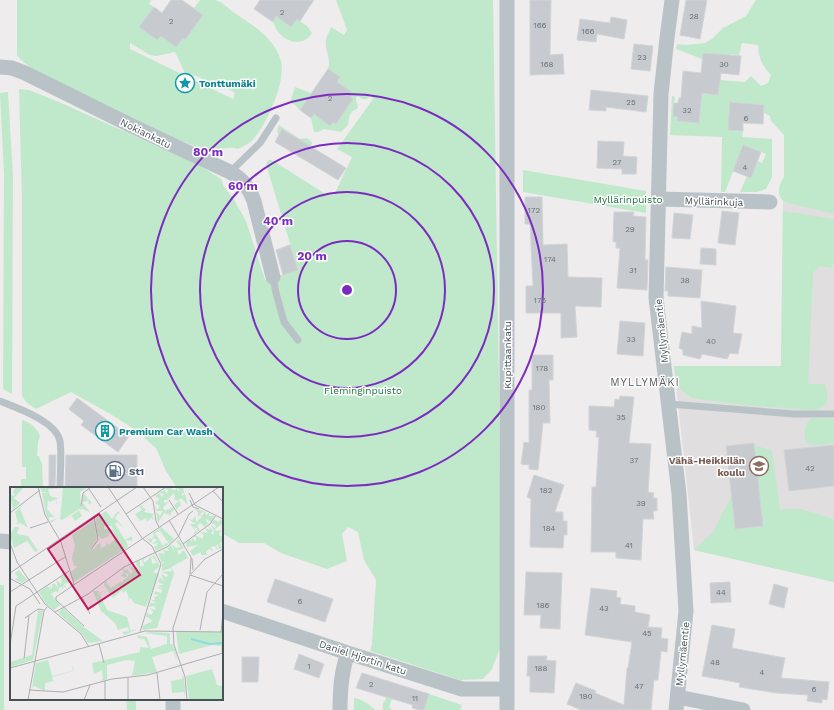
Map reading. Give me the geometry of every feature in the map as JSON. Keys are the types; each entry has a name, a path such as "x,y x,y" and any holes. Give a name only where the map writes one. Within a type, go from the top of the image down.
{"street":[{"name":"Kupittaankatu","path":"507,0 507,710"},
{"name":"Myllymäentie","path":"672,0 666,38 661,94 656,298 679,494 686,611 677,704"},
{"name":"Nokiankatu","path":"0,67 12,68 25,73 240,178 250,190 273,277"},
{"name":"Myllärinkuja","path":"658,199 770,202"},
{"path":"0,541 10,542"},
{"name":"Daniel Hjortin katu","path":"223,611 462,689 507,689"},
{"path":"340,710 340,687 348,653"},
{"path":"677,704 743,710"}],"lane":[{"path":"230,172 260,143 276,118"},
{"path":"273,277 284,322 298,340"},
{"path":"0,401 39,419 56,432 60,441 60,487"},
{"path":"669,404 794,414 834,414"}],"shaded area":[{"name":"Vähä-Heikkilän koulu","path":"783,199 834,210 834,582 694,550 674,366 781,367"}],"green space":[{"path":"17,0 151,0 149,4 154,7 140,27 157,40 161,36 186,39 203,15 194,8 200,0 215,0 222,3 268,38 278,53 282,69 281,79 275,100 260,130 253,139 238,149 209,149 195,146 117,115 38,73 17,55","holes":["130,43 150,55 157,56 175,52 185,73 199,77 206,82 220,84 235,93 233,99 130,49"]},
{"name":"Fleminginpuisto","path":"336,0 493,0 499,387 500,648 492,669 483,679 460,680 370,651 372,644 376,580 364,560 358,532 348,527 342,534 347,561 327,569 281,553 264,543 239,543 223,534 223,487 176,487 166,471 156,448 134,429 71,392 36,409 27,403 22,396 22,202 19,89 29,90 59,102 199,165 221,179 224,187 233,198 246,221 265,280 298,270 266,164 268,160 275,162 327,195 334,195 352,157 337,149 373,99 371,95 367,99 362,99 358,96 356,97 358,106 357,109 352,111 349,117 348,125 341,132 324,129 314,132 311,118 314,114 330,125 333,122 336,124 353,99 350,97 353,93 337,82 328,69 329,62 326,47 326,38 331,27 344,35 347,30"},
{"path":"756,0 834,0 834,214 785,202 780,197 779,187 784,177 784,135 771,121 770,116 764,113 764,105 731,102 728,130 743,131 742,137 772,139 772,177 766,189 757,192 740,192 747,176 757,161 762,163 766,154 753,149 750,157 740,154 725,192 721,192 722,137 670,135 672,96 675,97 673,116 678,117 677,121 699,123 702,93 717,95 720,80 745,82 751,76 761,86 768,83 771,75 762,62 758,45 742,43 739,55 731,54 730,56 714,60 702,59 676,49 677,44 686,45 705,43 712,39 723,28 746,16"},
{"path":"276,16 291,27 297,19 307,26 312,33 305,40 297,42 289,40 280,34 276,29 273,22"},
{"path":"295,87 311,93 300,110 294,104 290,103"},
{"path":"8,92 13,176 12,394 3,389 4,174 0,93"},
{"path":"279,125 300,139 307,138 312,142 311,147 303,159 298,156 305,144 282,130 279,135 277,131"},
{"name":"Myllärinpuisto","path":"523,170 646,191 646,213 523,192"},
{"path":"783,211 834,219 834,264 831,268 820,266 813,273 808,384 825,384 827,398 825,406 815,410 756,406 692,398 680,389 676,382 674,366 781,366"},
{"path":"812,418 834,419 834,443 815,445 805,441 806,425"},
{"path":"22,420 33,426 40,436 37,456 39,456 42,463 43,487 21,487 21,479 26,479 26,467 22,467"},
{"path":"754,445 772,451 780,509 801,509 834,519 834,582 694,550 713,532 731,497 735,529 763,526"},
{"path":"0,585 4,585 4,710 0,710"},
{"path":"386,680 397,684 389,707 392,710 383,710 383,703 386,699 382,691"},
{"path":"429,694 462,705 460,710 424,710"},
{"path":"354,698 360,699 375,710 354,710"},
{"path":"126,700 136,700 136,710 127,710"}],"building":[{"path":"171,0 182,0 203,15 185,40 183,38 176,47 161,36 157,40 139,27 154,7 162,13"},
{"path":"260,0 314,0 300,21 297,19 291,27 276,16 273,22 254,9"},
{"path":"530,0 551,0 550,55 563,54 564,74 530,75"},
{"path":"686,0 707,0 700,39 680,35"},
{"path":"611,17 627,20 624,39 597,34 596,42 577,40 580,19 610,23"},
{"path":"634,44 653,46 650,71 631,69"},
{"path":"703,53 741,56 739,75 721,73 718,95 702,93 699,123 677,121 678,117 673,116 674,103 678,103 679,98 681,98 683,71 701,73"},
{"path":"328,69 340,77 337,82 353,93 350,97 353,99 336,124 333,122 330,126 314,114 311,118 300,110"},
{"path":"591,90 648,96 646,112 606,107 606,111 589,110"},
{"path":"730,102 764,105 763,124 743,123 743,131 728,130"},
{"path":"282,129 346,168 338,180 275,142"},
{"path":"598,141 624,142 623,156 637,157 636,174 622,174 622,169 597,168"},
{"path":"743,145 761,152 751,178 733,171"},
{"path":"525,197 542,197 543,245 567,244 568,277 602,278 601,307 575,306 577,337 561,338 561,313 526,313 526,286 533,286 530,224 525,224"},
{"path":"722,211 739,213 735,245 718,243"},
{"path":"614,212 634,212 633,216 646,217 645,260 648,260 647,290 617,288 620,248 616,248 616,242 613,242"},
{"path":"674,213 693,215 690,239 672,238"},
{"path":"290,245 298,270 283,275 276,250"},
{"path":"701,248 716,249 716,265 700,264"},
{"path":"666,267 702,270 700,298 668,296 668,291 665,291"},
{"path":"701,301 736,306 733,333 742,334 738,354 730,353 727,359 702,354 700,359 683,355 683,350 679,348 682,332 692,334 692,326 702,328"},
{"path":"620,321 645,323 643,356 617,354"},
{"path":"532,355 553,355 553,380 549,380 550,423 543,423 538,470 529,469 529,465 521,464 524,442 529,443 529,390 532,390"},
{"path":"620,396 634,397 629,443 651,444 648,492 654,493 653,498 657,498 657,511 653,511 654,519 643,519 641,560 616,558 616,552 591,552 592,487 596,487 599,437 596,437 597,431 589,430 589,406 614,407 615,399 619,400"},
{"name":"Premium Car Wash","path":"77,398 129,436 118,452 81,425 84,421 69,409"},
{"path":"754,443 763,526 735,529 726,446"},
{"path":"834,445 834,486 789,491 784,450"},
{"path":"49,455 56,455 55,487 49,487"},
{"name":"St1","path":"66,455 137,455 137,487 65,487"},
{"path":"534,475 564,485 555,512 563,512 563,521 567,521 567,535 564,535 563,548 530,547 531,499 527,497"},
{"path":"526,572 562,573 560,629 540,628 541,615 524,615"},
{"path":"275,579 333,599 325,622 267,602"},
{"path":"730,582 731,602 711,603 710,583"},
{"path":"774,584 788,588 784,608 769,604"},
{"path":"591,588 617,591 616,597 621,598 620,604 635,606 635,612 650,615 648,627 662,628 661,638 668,639 667,652 661,651 658,680 654,680 651,710 581,710 567,704 576,683 624,705 627,668 632,642 585,635"},
{"path":"712,625 735,629 732,648 785,658 781,678 829,682 827,700 822,699 822,703 807,701 808,695 776,693 739,687 740,683 702,676"},
{"path":"299,654 324,664 319,678 294,669"},
{"path":"528,656 547,656 546,660 556,661 554,693 530,692 530,676 527,676"},
{"path":"242,657 259,657 258,682 242,682"},
{"path":"362,673 429,694 424,710 412,708 413,705 356,688"}],"place":[{"name":"Tonttumäki","path":"185,83"},
{"name":"Premium Car Wash","path":"105,431"},
{"name":"Vähä-Heikkilän koulu","path":"759,466"},
{"name":"St1","path":"115,471"}],"district":[{"name":"MYLLYMÄKI","path":"645,382"}]}
